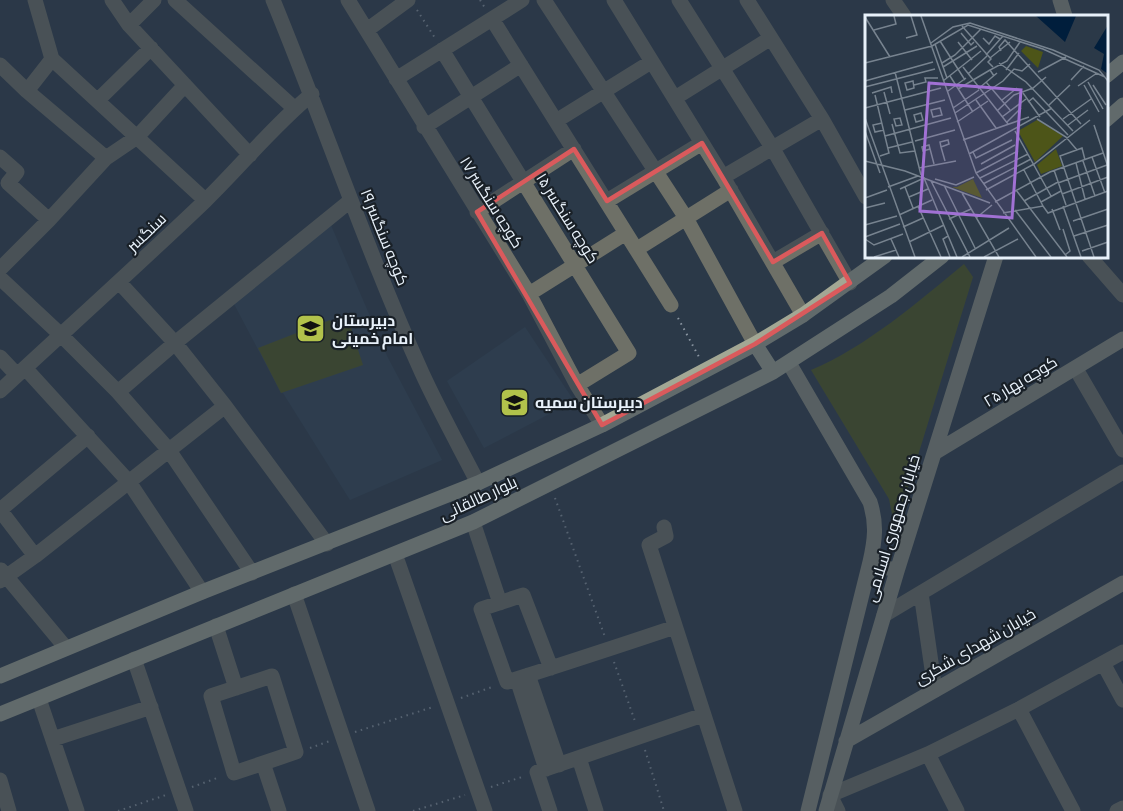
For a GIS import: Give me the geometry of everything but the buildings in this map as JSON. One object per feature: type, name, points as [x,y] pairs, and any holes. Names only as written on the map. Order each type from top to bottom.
[{"type":"main road","points":[[1108,75],[1123,62]]},
{"type":"main road","points":[[1108,119],[1123,105]]},
{"type":"main road","name":"بلوار طالقانی","points":[[0,676],[202,592],[478,483],[602,425],[755,344],[803,315],[882,258]]},
{"type":"main road","name":"بلوار طالقانی","points":[[0,714],[473,522],[789,363],[891,296],[939,258]]},
{"type":"main road","points":[[755,344],[773,372]]},
{"type":"street","points":[[35,0],[52,59],[205,200]]},
{"type":"street","points":[[112,0],[129,25],[250,155]]},
{"type":"street","points":[[129,25],[154,0]]},
{"type":"street","points":[[175,0],[294,108]]},
{"type":"street","name":"کوچه سنگسر ۱۹","points":[[273,0],[312,94],[350,201],[422,374],[478,483]]},
{"type":"street","name":"کوچه سنگسر ۱۷","points":[[348,0],[424,127],[529,294],[577,385],[602,425]]},
{"type":"street","points":[[396,79],[522,0]]},
{"type":"street","points":[[544,0],[686,218],[755,344]]},
{"type":"street","points":[[614,0],[702,142],[803,315]]},
{"type":"street","points":[[679,0],[773,150],[850,282]]},
{"type":"street","points":[[747,0],[822,119],[865,194]]},
{"type":"street","points":[[893,0],[903,15]]},
{"type":"street","points":[[1060,0],[1065,15]]},
{"type":"street","points":[[367,30],[412,5]]},
{"type":"street","points":[[492,19],[671,305]]},
{"type":"street","points":[[675,98],[771,38]]},
{"type":"street","points":[[98,100],[151,48]]},
{"type":"street","name":"کوچه سنگسر ۱۵","points":[[442,50],[629,353],[577,385]]},
{"type":"street","points":[[27,91],[52,59]]},
{"type":"street","points":[[556,121],[651,62]]},
{"type":"street","points":[[424,127],[521,65]]},
{"type":"street","points":[[0,66],[106,158]]},
{"type":"street","points":[[0,268],[49,220],[106,158],[137,137],[184,85]]},
{"type":"street","name":"سنگسر","points":[[0,391],[119,282],[205,200],[294,108],[312,94]]},
{"type":"street","points":[[637,249],[686,218],[773,150],[822,119]]},
{"type":"street","points":[[607,201],[702,142]]},
{"type":"street","points":[[477,212],[574,149]]},
{"type":"street","points":[[0,157],[17,172],[4,188],[49,220]]},
{"type":"street","points":[[118,392],[350,201]]},
{"type":"street","points":[[529,294],[626,233]]},
{"type":"street","points":[[773,262],[822,233]]},
{"type":"street","name":"خیابان جمهوری اسلامی","points":[[826,811],[897,571],[995,258]]},
{"type":"street","points":[[1091,258],[1122,292]]},
{"type":"street","points":[[0,278],[118,392],[168,449],[252,573]]},
{"type":"street","points":[[119,282],[175,343],[225,406],[327,544]]},
{"type":"street","name":"کوچه بهار ۲۵","points":[[934,453],[1123,339]]},
{"type":"street","points":[[0,357],[21,372],[88,436],[129,482],[202,592]]},
{"type":"street","name":"خیابان جمهوری اسلامی","points":[[789,363],[870,502],[876,524],[876,536],[870,562],[808,811]]},
{"type":"street","points":[[1076,369],[1123,450]]},
{"type":"street","points":[[66,648],[2,576],[35,556],[225,406]]},
{"type":"street","points":[[35,556],[0,510],[88,436]]},
{"type":"street","points":[[884,615],[1123,472]]},
{"type":"street","points":[[473,522],[500,603]]},
{"type":"street","points":[[664,527],[666,536],[649,545],[735,811]]},
{"type":"street","points":[[395,554],[485,811]]},
{"type":"street","points":[[870,562],[897,571]]},
{"type":"street","name":"خیابان شهدای شکری","points":[[846,741],[1123,583]]},
{"type":"street","points":[[921,593],[935,690]]},
{"type":"street","points":[[294,594],[368,811]]},
{"type":"street","points":[[550,811],[547,768],[539,726],[481,609],[523,595],[551,668]]},
{"type":"street","points":[[216,626],[236,688]]},
{"type":"street","points":[[517,679],[675,627]]},
{"type":"street","points":[[838,811],[830,795],[928,754],[1019,709],[1123,652]]},
{"type":"street","points":[[134,659],[186,811]]},
{"type":"street","points":[[1103,663],[1123,700]]},
{"type":"street","points":[[272,676],[296,752],[234,772],[211,696],[272,676]]},
{"type":"street","points":[[39,699],[77,811]]},
{"type":"street","points":[[53,739],[151,707]]},
{"type":"street","points":[[1019,709],[1073,811]]},
{"type":"street","points":[[547,768],[703,715]]},
{"type":"street","points":[[928,754],[957,811]]},
{"type":"street","points":[[579,758],[596,811]]},
{"type":"street","points":[[263,763],[279,811]]},
{"type":"street","points":[[0,780],[9,811]]},
{"type":"street","points":[[1117,811],[1123,808]]},
{"type":"path","points":[[412,5],[442,50]]},
{"type":"path","points":[[671,305],[707,370]]},
{"type":"path","points":[[550,484],[610,649],[664,811]]},
{"type":"path","points":[[296,752],[517,679]]},
{"type":"path","points":[[413,811],[547,768]]},
{"type":"highlighted area","points":[[702,143],[773,262],[822,233],[850,283],[755,344],[602,425],[477,212],[574,149],[607,201]]},
{"type":"shaded area","points":[[330,223],[387,356],[442,460],[350,500],[281,393],[233,302]]},
{"type":"shaded area","points":[[525,327],[574,401],[484,448],[447,381]]},
{"type":"green space","points":[[964,264],[973,277],[891,543],[892,514],[889,499],[811,370],[852,349],[871,336]]},
{"type":"green space","points":[[330,320],[334,328],[349,322],[363,365],[281,393],[258,348]]},
{"type":"place","name":"دبیرستان امام خمینی","points":[[311,329]]},
{"type":"place","name":"دبیرستان سمیه","points":[[514,402]]}]
